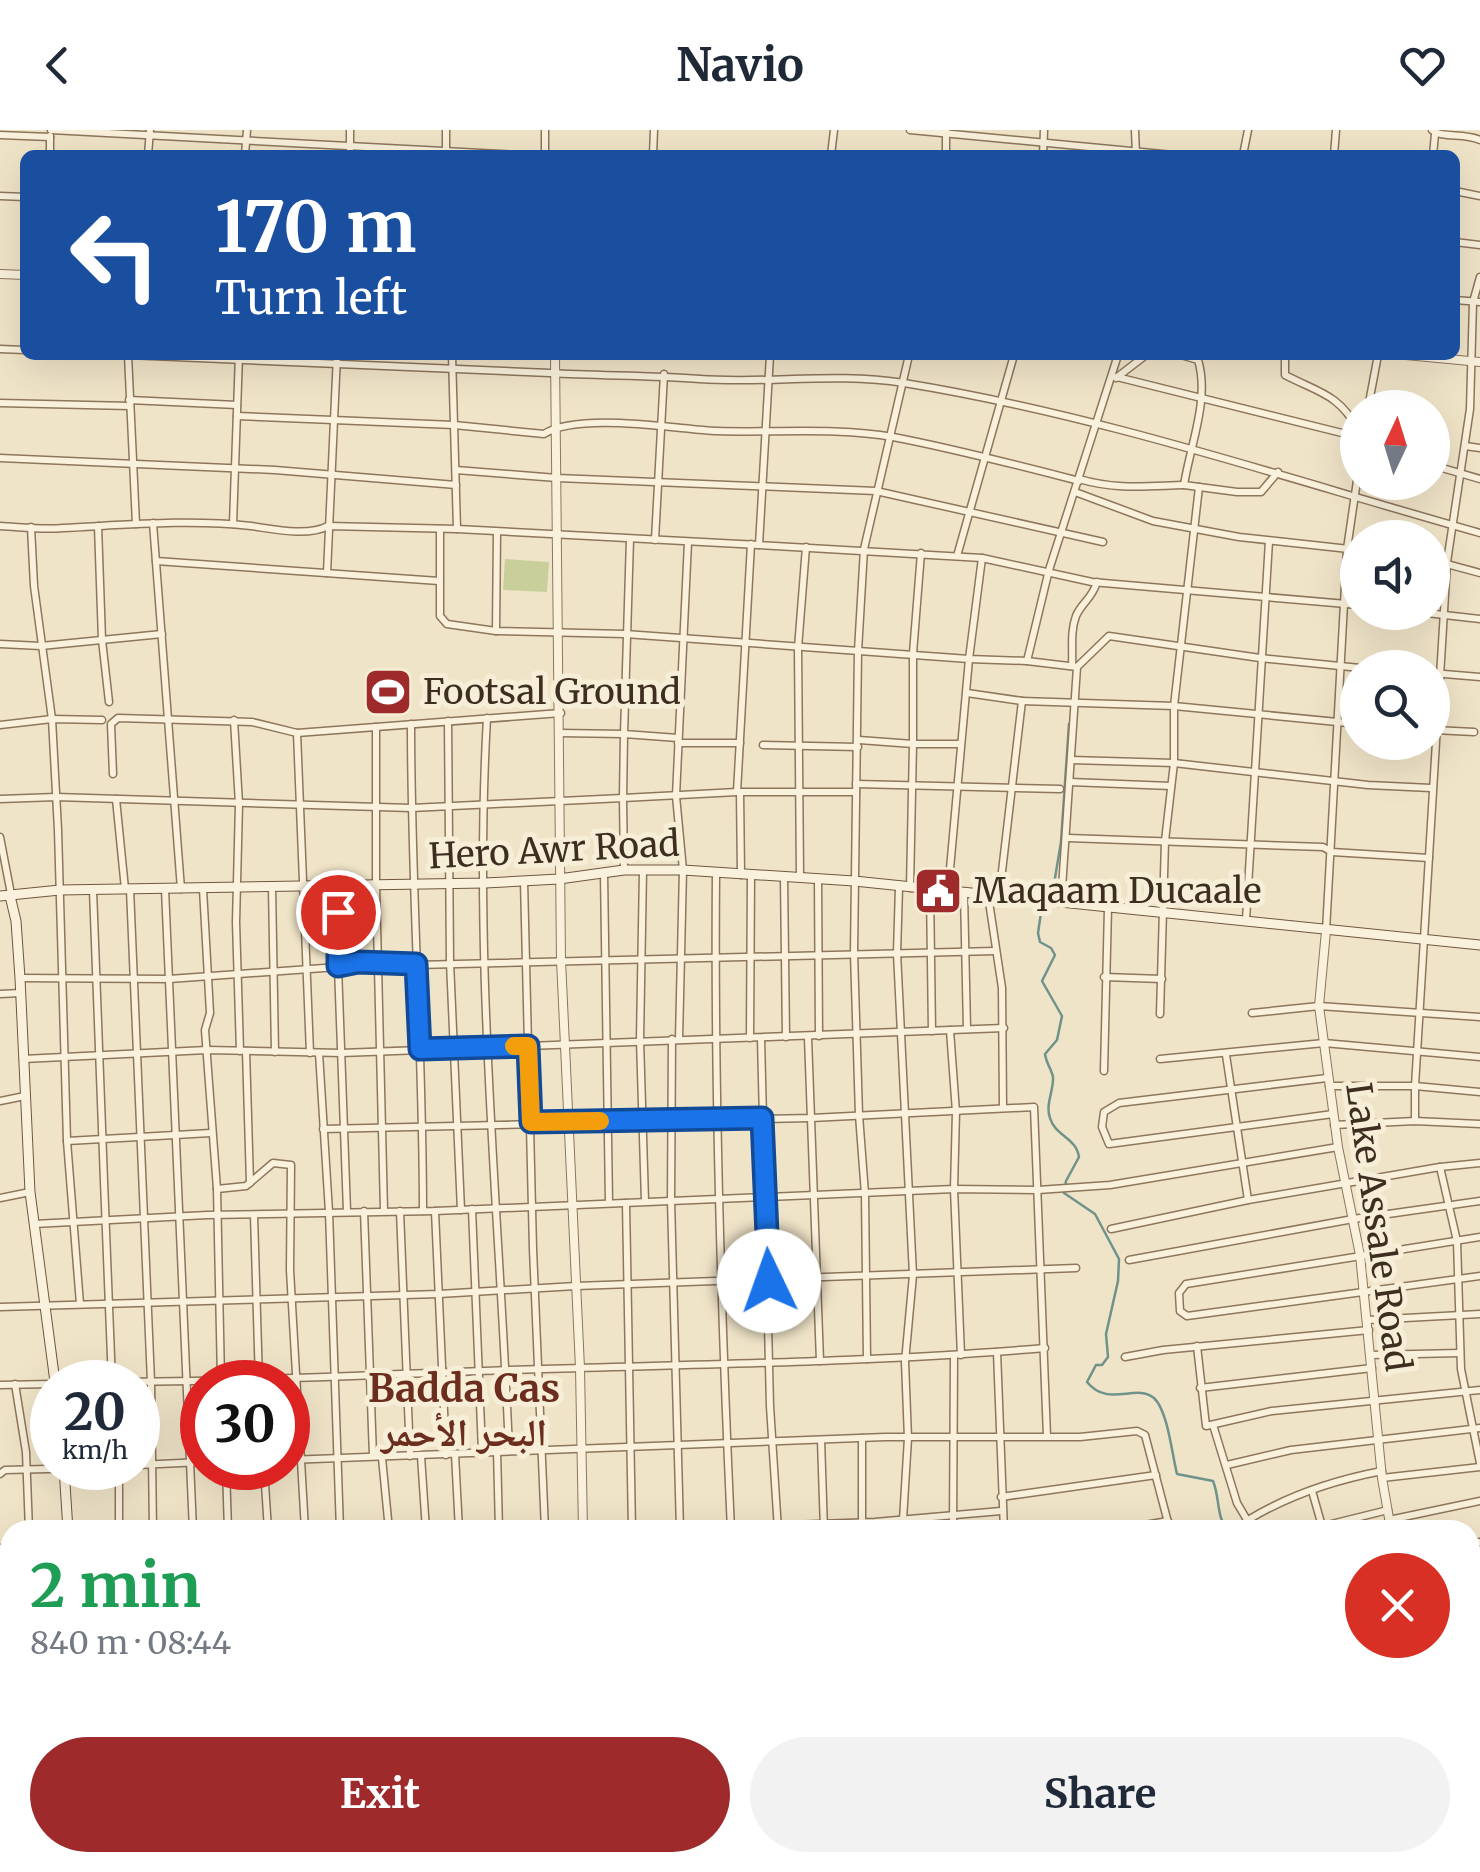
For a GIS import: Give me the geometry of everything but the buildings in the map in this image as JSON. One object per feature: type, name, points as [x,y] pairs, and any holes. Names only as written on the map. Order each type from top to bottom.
[{"type":"main road","name":"Hero Awr Road","points":[[7,896],[60,890],[486,883],[624,870],[683,870],[854,881],[1480,945]]},
{"type":"main road","points":[[7,896],[16,921],[30,1192],[52,1360]]},
{"type":"main road","points":[[65,1490],[67,1520]]},
{"type":"street","points":[[245,150],[247,130]]},
{"type":"street","points":[[350,130],[350,150]]},
{"type":"street","points":[[910,130],[1105,150]]},
{"type":"street","points":[[1043,150],[1044,130]]},
{"type":"street","points":[[1433,132],[1466,134],[1480,140]]},
{"type":"street","points":[[0,135],[150,133],[403,150]]},
{"type":"street","points":[[1450,534],[1470,409],[1480,277]]},
{"type":"street","points":[[128,360],[136,524]]},
{"type":"street","points":[[233,524],[239,360]]},
{"type":"street","points":[[275,360],[556,374],[664,374],[715,380],[860,377],[1002,401],[1098,423],[1340,492]]},
{"type":"street","points":[[327,574],[336,360]]},
{"type":"street","points":[[452,360],[457,529]]},
{"type":"street","points":[[555,360],[561,713],[559,879],[583,1520]]},
{"type":"street","points":[[750,1038],[750,956],[738,792],[770,360]]},
{"type":"street","points":[[867,1359],[865,1194],[854,953],[858,652],[864,549],[909,360]]},
{"type":"street","points":[[957,556],[1013,360]]},
{"type":"street","points":[[1028,660],[1048,570],[1117,360]]},
{"type":"street","points":[[1114,379],[1139,360]]},
{"type":"street","points":[[1184,485],[1201,398],[1198,360]]},
{"type":"street","points":[[1284,360],[1286,376],[1340,403]]},
{"type":"street","points":[[1371,390],[1377,360]]},
{"type":"street","points":[[655,540],[664,374]]},
{"type":"street","points":[[1114,379],[1340,433]]},
{"type":"street","points":[[0,403],[237,405]]},
{"type":"street","points":[[1470,409],[1480,409]]},
{"type":"street","points":[[237,416],[454,425],[544,434],[555,427],[612,424],[856,433],[986,457],[1118,489],[1184,485],[1261,492],[1278,472]]},
{"type":"street","points":[[1465,446],[1480,448]]},
{"type":"street","points":[[0,458],[234,469],[456,486]]},
{"type":"street","points":[[1450,469],[1480,480]]},
{"type":"street","points":[[456,470],[876,491],[1102,542]]},
{"type":"street","points":[[1160,1014],[1164,842],[1174,764],[1174,706],[1184,590],[1199,487]]},
{"type":"street","points":[[1075,492],[1152,521],[1268,542],[1340,548]]},
{"type":"street","points":[[1364,500],[1480,533]]},
{"type":"street","points":[[152,523],[182,888]]},
{"type":"street","points":[[0,526],[58,529],[152,523],[297,530],[322,530],[328,526],[457,529],[864,549],[982,558],[1097,582],[1340,603]]},
{"type":"street","points":[[98,526],[102,640],[109,702]]},
{"type":"street","points":[[30,527],[52,720],[67,1141],[80,1304]]},
{"type":"street","points":[[440,529],[442,622],[496,631],[625,634],[1074,666],[1109,636],[1340,666]]},
{"type":"street","points":[[496,532],[496,631]]},
{"type":"street","points":[[624,870],[625,634],[630,539]]},
{"type":"street","points":[[680,1520],[671,1201],[683,870],[676,796],[688,542]]},
{"type":"street","points":[[1246,920],[1268,542]]},
{"type":"street","points":[[800,878],[798,648],[806,546]]},
{"type":"street","points":[[921,553],[913,654],[912,786],[897,953],[913,1275],[906,1358],[908,1438],[903,1520],[1001,1511]]},
{"type":"street","points":[[948,892],[960,744],[982,558]]},
{"type":"street","points":[[156,561],[440,581]]},
{"type":"street","points":[[1450,563],[1480,572]]},
{"type":"street","points":[[1061,904],[1068,838],[1072,631],[1076,615],[1093,596],[1097,582]]},
{"type":"street","points":[[1450,617],[1480,619]]},
{"type":"street","points":[[0,644],[41,646],[162,634]]},
{"type":"street","points":[[1450,674],[1480,677]]},
{"type":"street","points":[[967,693],[1073,705],[1174,706],[1338,722]]},
{"type":"street","points":[[1326,932],[1340,694]]},
{"type":"street","points":[[1003,1107],[1004,1028],[995,951],[994,896],[1022,701]]},
{"type":"street","points":[[113,774],[110,724],[114,719],[234,720],[297,733],[561,713]]},
{"type":"street","points":[[488,718],[482,805],[486,963],[509,1450]]},
{"type":"street","points":[[0,725],[102,720]]},
{"type":"street","points":[[234,720],[239,804],[236,922],[250,1184]]},
{"type":"street","points":[[448,721],[452,1048],[461,1210]]},
{"type":"street","points":[[411,724],[413,884],[424,1128],[423,1212]]},
{"type":"street","points":[[376,727],[384,1211]]},
{"type":"street","points":[[1450,731],[1474,732]]},
{"type":"street","points":[[297,733],[306,969],[329,1212],[339,1520]]},
{"type":"street","points":[[560,733],[740,743]]},
{"type":"street","points":[[763,745],[960,744]]},
{"type":"street","points":[[1070,760],[1174,764],[1431,788]]},
{"type":"street","points":[[1415,1121],[1432,760]]},
{"type":"street","points":[[1070,782],[1171,786]]},
{"type":"street","points":[[0,800],[56,797],[411,808],[912,786],[1060,789]]},
{"type":"street","points":[[116,800],[127,889],[150,1360]]},
{"type":"street","points":[[0,837],[7,896]]},
{"type":"street","points":[[1068,838],[1322,846],[1332,852],[1429,858]]},
{"type":"street","points":[[643,869],[640,1040],[645,1202]]},
{"type":"street","points":[[716,873],[719,1281],[730,1520]]},
{"type":"street","points":[[604,874],[609,1202]]},
{"type":"street","points":[[784,877],[786,1038]]},
{"type":"street","points":[[818,880],[819,1036]]},
{"type":"street","points":[[524,881],[544,1520]]},
{"type":"street","points":[[339,885],[347,1211]]},
{"type":"street","points":[[272,886],[275,1052]]},
{"type":"street","points":[[164,889],[186,1360]]},
{"type":"street","points":[[203,889],[210,1013],[205,1030],[218,1189],[220,1360]]},
{"type":"street","points":[[93,890],[110,1360]]},
{"type":"street","points":[[930,890],[932,1031]]},
{"type":"street","points":[[964,894],[967,1029]]},
{"type":"street","points":[[1104,1072],[1108,908]]},
{"type":"street","name":"Lake Assale Road","points":[[1326,932],[1319,1006],[1334,1125],[1360,1255],[1390,1520]]},
{"type":"street","points":[[20,978],[170,979],[358,962],[486,963],[995,951]]},
{"type":"street","points":[[1104,977],[1162,978]]},
{"type":"street","points":[[0,994],[21,993]]},
{"type":"street","points":[[1252,1013],[1319,1006],[1480,1017]]},
{"type":"street","points":[[24,1060],[207,1050],[341,1053],[1004,1028]]},
{"type":"street","points":[[950,1030],[956,1112],[958,1273],[953,1520]]},
{"type":"street","points":[[761,1038],[777,1520]]},
{"type":"street","points":[[808,1038],[820,1361]]},
{"type":"street","points":[[1160,1059],[1324,1043],[1480,1057]]},
{"type":"street","points":[[1226,1055],[1248,1200]]},
{"type":"street","points":[[1333,1114],[1109,1144],[1102,1127],[1104,1112],[1120,1104],[1328,1082],[1480,1092]]},
{"type":"street","points":[[0,1100],[25,1096]]},
{"type":"street","points":[[323,1129],[1035,1109],[1047,1436]]},
{"type":"street","points":[[1334,1125],[1415,1121],[1480,1124]]},
{"type":"street","points":[[67,1141],[212,1132]]},
{"type":"street","points":[[34,1224],[1094,1187],[1338,1147]]},
{"type":"street","points":[[218,1189],[250,1184],[273,1163],[291,1165],[295,1360]]},
{"type":"street","points":[[1110,1229],[1344,1182],[1480,1163]]},
{"type":"street","points":[[1212,1426],[1237,1503],[1248,1520],[1270,1507],[1340,1480],[1480,1465],[1476,1428],[1464,1393],[1457,1241],[1440,1168]]},
{"type":"street","points":[[0,1198],[30,1192]]},
{"type":"street","points":[[1130,1260],[1353,1219],[1480,1201]]},
{"type":"street","points":[[626,1203],[632,1520]]},
{"type":"street","points":[[472,1210],[482,1451]]},
{"type":"street","points":[[364,1211],[373,1456]]},
{"type":"street","points":[[400,1211],[410,1456]]},
{"type":"street","points":[[435,1211],[442,1374],[459,1520]]},
{"type":"street","points":[[254,1215],[258,1360]]},
{"type":"street","points":[[1480,1237],[1186,1284],[1179,1293],[1180,1311],[1186,1316],[1480,1276]]},
{"type":"street","points":[[0,1306],[439,1294],[1076,1268]]},
{"type":"street","points":[[1125,1357],[1480,1314]]},
{"type":"street","points":[[1198,1346],[1206,1426],[1272,1411],[1480,1390]]},
{"type":"street","points":[[310,1379],[770,1364],[1045,1348]]},
{"type":"street","points":[[997,1352],[1002,1520]]},
{"type":"street","points":[[1370,1355],[1460,1353]]},
{"type":"street","points":[[1200,1388],[1372,1368]]},
{"type":"street","points":[[14,1384],[27,1471],[29,1520]]},
{"type":"street","points":[[0,1385],[30,1384]]},
{"type":"street","points":[[1226,1465],[1292,1450],[1476,1428]]},
{"type":"street","points":[[310,1459],[1137,1432],[1145,1435],[1167,1520]]},
{"type":"street","points":[[862,1438],[862,1520]]},
{"type":"street","points":[[822,1440],[823,1520]]},
{"type":"street","points":[[497,1450],[500,1520]]},
{"type":"street","points":[[421,1456],[425,1520]]},
{"type":"street","points":[[382,1458],[387,1520]]},
{"type":"street","points":[[0,1474],[6,1470],[30,1471]]},
{"type":"street","points":[[1001,1498],[1156,1476]]},
{"type":"street","points":[[119,1490],[119,1520]]},
{"type":"street","points":[[152,1490],[153,1520]]},
{"type":"street","points":[[192,1490],[193,1520]]},
{"type":"street","points":[[227,1490],[228,1520]]},
{"type":"street","points":[[265,1490],[267,1520]]},
{"type":"street","points":[[303,1490],[305,1520]]},
{"type":"street","points":[[1312,1491],[1320,1520]]},
{"type":"street","points":[[1359,1520],[1480,1501]]},
{"type":"green space","points":[[505,559],[549,562],[547,592],[503,590]]},
{"type":"green space","name":"Footsal Ground","points":[[398,673],[408,703],[376,712],[368,681]]},
{"type":"waterway","points":[[1044,895],[1045,889],[1054,884],[1061,842],[1069,724]]},
{"type":"waterway","points":[[1042,906],[1040,942],[1055,955],[1042,981],[1062,1016],[1057,1040],[1045,1054],[1053,1077],[1049,1113],[1056,1129],[1074,1145],[1079,1157],[1064,1193],[1095,1214],[1119,1259],[1106,1334],[1108,1357],[1102,1365],[1096,1365],[1087,1382],[1104,1393],[1139,1393],[1154,1398],[1166,1423],[1177,1474],[1213,1481],[1222,1520]]},
{"type":"slow traffic","points":[[514,1046],[528,1046],[531,1122],[600,1121]]},
{"type":"place","name":"Footsal Ground","points":[[388,692]]},
{"type":"place","name":"Maqaam Ducaale","points":[[938,891]]},
{"type":"district","name":"Badda Cas البحر الأحمر","points":[[464,1411]]},
{"type":"route","points":[[338,912],[338,966],[358,962],[416,964],[420,1049],[528,1046],[531,1122],[762,1118],[769,1281]]}]
